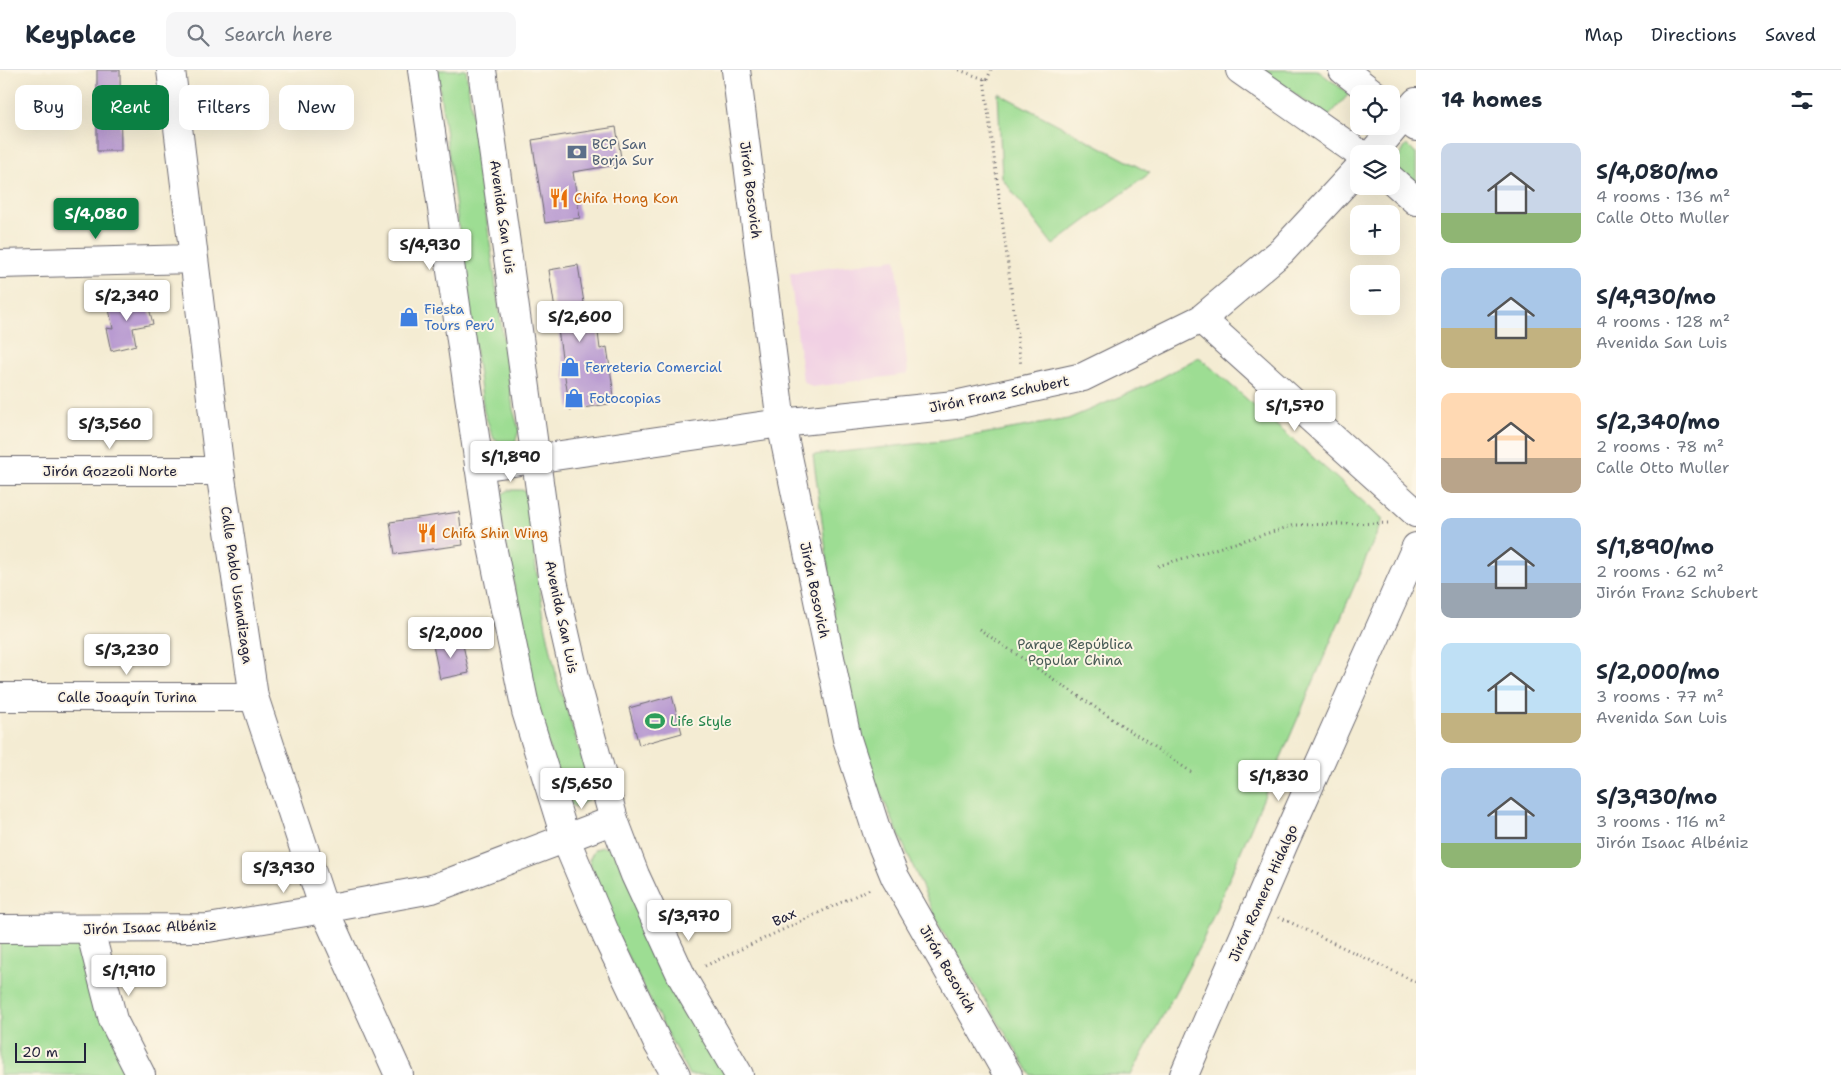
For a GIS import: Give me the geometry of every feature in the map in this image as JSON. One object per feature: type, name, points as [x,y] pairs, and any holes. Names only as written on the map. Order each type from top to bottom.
[{"type":"street","name":"Calle Pablo Usandizaga","points":[[171,70],[220,471],[254,697],[324,909],[399,1075]]},
{"type":"street","points":[[422,70],[488,526],[526,711],[566,840],[607,936],[658,1044],[676,1075]]},
{"type":"street","name":"Avenida San Luis","points":[[482,70],[552,576],[576,681],[614,820],[635,875],[682,977],[739,1075]]},
{"type":"street","name":"Jirón Bosovich","points":[[736,70],[781,423],[847,739],[879,838],[895,877],[1008,1075]]},
{"type":"street","points":[[1240,70],[1350,147]]},
{"type":"street","points":[[1343,70],[1362,85]]},
{"type":"street","points":[[1380,145],[1407,113]]},
{"type":"street","name":"Jirón Franz Schubert","points":[[479,466],[781,423],[955,405],[1084,377],[1202,319],[1282,250],[1350,178]]},
{"type":"street","points":[[1400,187],[1416,200]]},
{"type":"street","points":[[0,264],[194,259]]},
{"type":"street","points":[[1202,319],[1407,518]]},
{"type":"street","name":"Jirón Gozzoli Norte","points":[[0,470],[220,471]]},
{"type":"street","name":"Jirón Romero Hidalgo","points":[[1184,1075],[1416,547]]},
{"type":"street","name":"Calle Joaquín Turina","points":[[0,696],[254,697]]},
{"type":"street","name":"Jirón Isaac Albéniz","points":[[0,929],[208,928],[324,909],[432,889],[566,840],[614,820]]},
{"type":"street","points":[[90,930],[113,1020],[141,1075]]},
{"type":"path","points":[[959,70],[987,80],[991,70]]},
{"type":"path","points":[[984,79],[1024,390]]},
{"type":"path","points":[[1158,566],[1295,525],[1407,518]]},
{"type":"path","points":[[979,629],[1191,772]]},
{"type":"path","name":"Bax","points":[[682,977],[895,877]]},
{"type":"path","points":[[1257,906],[1416,982]]},
{"type":"shaded area","points":[[896,259],[908,374],[812,387],[803,381],[790,273]]},
{"type":"green space","points":[[437,70],[466,70],[513,409],[519,430],[515,443],[505,445],[494,439],[484,412]]},
{"type":"green space","points":[[1260,70],[1317,70],[1349,94],[1328,117]]},
{"type":"green space","points":[[998,93],[1150,173],[1053,245],[1002,178]]},
{"type":"green space","points":[[1406,145],[1416,153],[1416,187],[1400,172],[1400,156]]},
{"type":"green space","name":"Parque República Popular China","points":[[1199,357],[1383,519],[1202,942],[1131,1075],[1031,1075],[940,927],[857,740],[838,639],[813,455],[942,441],[1068,419],[1148,385]]},
{"type":"green space","points":[[509,490],[523,490],[528,494],[531,505],[536,568],[558,683],[593,791],[589,799],[577,807],[570,805],[565,799],[538,712],[499,505],[499,496]]},
{"type":"green space","points":[[603,847],[612,849],[727,1075],[689,1075],[614,930],[589,860],[595,849]]},
{"type":"green space","points":[[0,937],[84,937],[132,1075],[0,1075]]},
{"type":"building","points":[[97,70],[120,70],[120,85],[97,85]]},
{"type":"building","name":"BCP San Borja Sur","points":[[616,127],[622,164],[573,172],[580,218],[545,223],[532,140]]},
{"type":"building","points":[[97,130],[121,130],[121,151],[97,151]]},
{"type":"building","points":[[578,265],[585,309],[595,308],[600,349],[607,347],[615,403],[570,410],[549,270]]},
{"type":"building","points":[[146,296],[153,324],[133,328],[136,345],[111,351],[106,328],[113,329],[108,304]]},
{"type":"building","name":"Chifa Shin Wing","points":[[459,512],[463,545],[395,554],[390,522]]},
{"type":"building","points":[[462,640],[469,673],[440,679],[433,645]]},
{"type":"building","name":"Life Style","points":[[672,696],[682,733],[639,745],[629,708]]},
{"type":"place","name":"BCP San Borja Sur","points":[[577,152]]},
{"type":"place","name":"Chifa Hong Kon","points":[[559,198]]},
{"type":"place","name":"Fiesta Tours Perú","points":[[409,317]]},
{"type":"place","name":"Ferreteria Comercial","points":[[570,367]]},
{"type":"place","name":"Fotocopias","points":[[574,398]]},
{"type":"place","name":"Chifa Shin Wing","points":[[427,533]]},
{"type":"place","name":"Life Style","points":[[655,721]]}]
